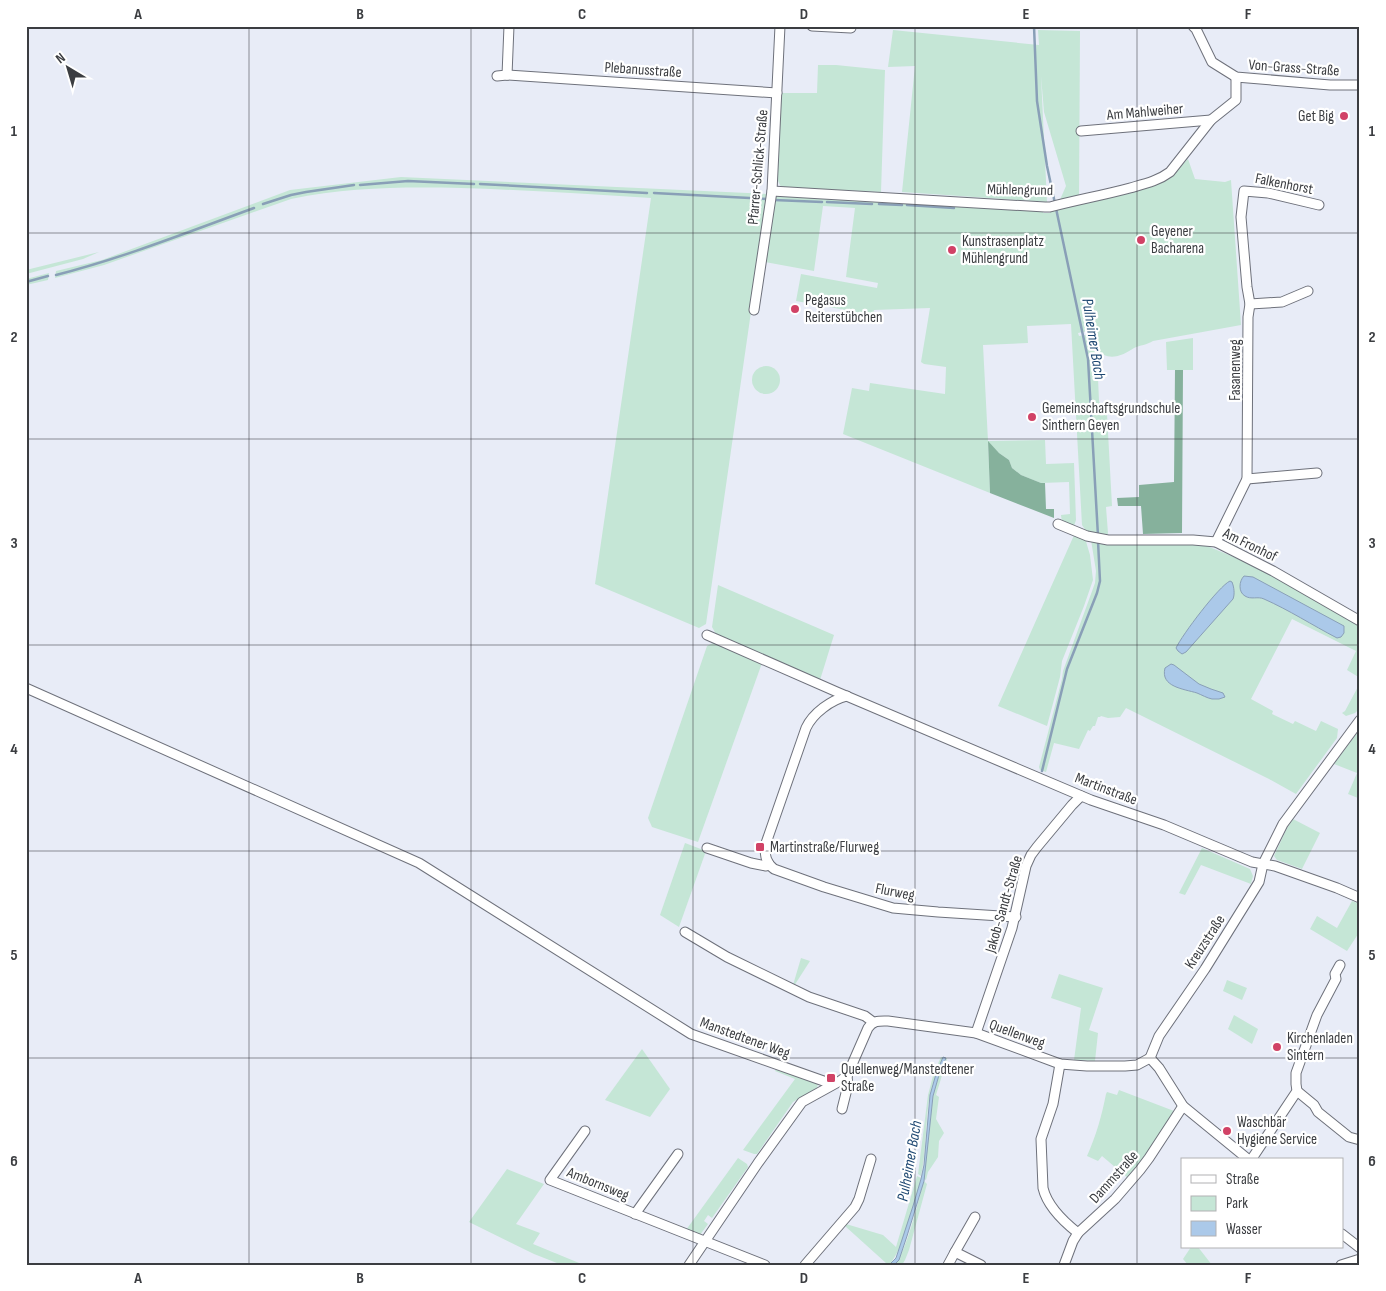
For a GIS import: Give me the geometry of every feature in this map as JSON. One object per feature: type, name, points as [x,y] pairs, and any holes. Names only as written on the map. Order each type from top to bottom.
[{"type":"street","points":[[507,75],[509,26]]},
{"type":"street","name":"Pfarrer-Schlick-Straße","points":[[754,310],[772,191],[780,26]]},
{"type":"street","points":[[812,26],[851,28]]},
{"type":"street","name":"Von-Grass-Straße","points":[[1193,26],[1212,62],[1236,77],[1330,85],[1360,85]]},
{"type":"street","name":"Plebanusstraße","points":[[497,76],[507,75],[777,93]]},
{"type":"street","name":"Mühlengrund","points":[[772,191],[1050,207],[1123,190],[1162,178],[1170,172],[1211,120],[1236,100],[1236,77]]},
{"type":"street","name":"Am Mahlweiher","points":[[1081,131],[1211,120]]},
{"type":"street","name":"Falkenhorst","points":[[1244,191],[1319,205]]},
{"type":"street","name":"Fasanenweg","points":[[1216,542],[1247,478],[1248,317],[1250,304],[1241,217],[1244,191]]},
{"type":"street","points":[[1250,304],[1282,302],[1308,291]]},
{"type":"street","points":[[1247,478],[1317,473]]},
{"type":"street","name":"Am Fronhof","points":[[1058,524],[1090,536],[1108,540],[1193,540],[1216,542],[1273,571],[1360,621]]},
{"type":"street","name":"Martinstraße","points":[[707,635],[1082,796],[1164,825],[1252,862],[1274,866],[1360,898]]},
{"type":"street","name":"Manstedtener Weg","points":[[26,688],[419,863],[692,1034],[832,1084]]},
{"type":"street","points":[[771,866],[766,857],[765,846],[806,728],[813,717],[825,707],[847,696]]},
{"type":"street","name":"Kreuzstraße","points":[[1150,1058],[1159,1036],[1205,969],[1260,882],[1263,864],[1283,824],[1360,720]]},
{"type":"street","name":"Jakob-Sandt-Straße","points":[[976,1033],[1016,917],[1024,872],[1031,855],[1072,805],[1082,796]]},
{"type":"street","name":"Flurweg","points":[[707,848],[752,863],[771,866],[824,887],[893,908],[1016,917]]},
{"type":"street","name":"Quellenweg","points":[[685,932],[728,957],[808,997],[865,1016],[874,1022],[888,1021],[976,1033],[1060,1064],[1125,1066],[1137,1065],[1150,1058]]},
{"type":"street","points":[[1251,1158],[1297,1092],[1296,1073],[1317,1015],[1336,979],[1335,974],[1340,965]]},
{"type":"street","points":[[689,1265],[743,1184],[802,1102],[847,1076],[868,1028],[874,1022]]},
{"type":"street","points":[[1150,1058],[1183,1106],[1248,1158]]},
{"type":"street","points":[[1060,1064],[1053,1104],[1041,1139],[1043,1188],[1044,1194],[1055,1209],[1078,1233]]},
{"type":"street","points":[[842,1109],[848,1085],[847,1076]]},
{"type":"street","points":[[1297,1092],[1350,1138],[1360,1140]]},
{"type":"street","name":"Dammstraße","points":[[1064,1265],[1078,1233],[1115,1199],[1140,1170],[1183,1106]]},
{"type":"street","name":"Ambornsweg","points":[[585,1131],[550,1180],[764,1265]]},
{"type":"street","name":"Ambornsweg","points":[[635,1214],[678,1154]]},
{"type":"street","points":[[805,1265],[855,1207],[871,1159]]},
{"type":"street","points":[[948,1265],[975,1217]]},
{"type":"street","points":[[1344,1236],[1360,1248]]},
{"type":"street","points":[[955,1252],[981,1265]]},
{"type":"street","points":[[1341,1265],[1360,1259]]},
{"type":"green space","points":[[893,30],[1039,45],[1038,30],[1080,31],[1079,197],[1059,202],[1066,186],[1044,112],[1041,76],[1047,202],[902,192],[915,66],[888,67]]},
{"type":"green space","points":[[818,65],[885,70],[881,192],[781,187],[777,179],[781,93],[817,93]]},
{"type":"green space","points":[[1188,159],[1195,179],[1225,182],[1231,180],[1241,325],[1153,341],[1121,355],[1111,357],[1106,356],[1098,349],[1093,330],[1078,333],[1079,336],[1091,334],[1094,351],[1097,354],[1099,401],[1102,405],[1103,414],[1107,414],[1112,506],[1106,507],[1107,536],[1086,531],[1082,525],[1071,324],[1027,326],[1028,343],[983,345],[988,441],[1045,440],[1046,464],[1074,463],[1076,520],[1074,526],[1067,525],[1061,518],[1061,515],[1070,514],[1069,482],[1041,483],[1021,475],[1012,468],[1009,460],[988,442],[990,493],[843,434],[852,388],[869,391],[870,383],[945,394],[946,367],[921,362],[930,308],[874,310],[873,315],[796,301],[801,274],[877,288],[878,283],[846,277],[855,208],[823,206],[814,271],[765,262],[775,195],[1044,210],[1043,213],[1050,213],[1050,211],[1167,179]]},
{"type":"green space","points":[[401,177],[768,194],[706,624],[699,628],[595,584],[651,198],[461,188],[397,188],[333,192],[291,199],[104,265],[55,278],[56,271],[102,260],[290,190]]},
{"type":"green space","points":[[99,252],[83,259],[26,274],[26,270]]},
{"type":"green space","points":[[49,273],[48,280],[26,285],[26,279]]},
{"type":"green space","points":[[1193,338],[1193,370],[1167,370],[1166,342]]},
{"type":"green space","points":[[766,366],[776,370],[780,380],[776,390],[766,394],[756,390],[752,380],[756,370]]},
{"type":"green space","points":[[1175,370],[1183,370],[1182,533],[1143,534],[1141,506],[1118,506],[1117,498],[1139,497],[1139,485],[1174,482]]},
{"type":"green space","points":[[988,441],[999,453],[1009,460],[1012,468],[1021,475],[1045,483],[1046,509],[1054,509],[1054,518],[990,493]]},
{"type":"green space","points":[[1075,533],[1085,538],[1090,555],[1093,580],[1062,661],[1060,677],[1047,726],[998,706]]},
{"type":"green space","points":[[1091,540],[1109,545],[1176,544],[1207,546],[1251,564],[1360,626],[1360,678],[1347,670],[1356,651],[1292,619],[1251,699],[1273,711],[1272,714],[1293,724],[1295,721],[1316,731],[1321,721],[1338,729],[1337,738],[1296,794],[1126,708],[1120,717],[1098,717],[1095,726],[1090,731],[1088,730],[1079,749],[1054,743],[1046,772],[1040,770],[1039,767],[1063,671],[1095,583],[1096,571]]},
{"type":"green space","points":[[718,585],[834,635],[820,680],[717,636],[712,627]]},
{"type":"green space","points":[[715,642],[762,663],[698,842],[652,827],[648,818],[707,646]]},
{"type":"green space","points":[[1360,683],[1360,708],[1355,713],[1346,716],[1342,713],[1345,711]]},
{"type":"green space","points":[[1360,729],[1360,795],[1358,798],[1348,794],[1357,773],[1334,764]]},
{"type":"green space","points":[[1293,819],[1320,833],[1302,869],[1277,860],[1274,856]]},
{"type":"green space","points":[[685,843],[706,851],[679,927],[660,915]]},
{"type":"green space","points":[[1202,848],[1250,869],[1253,876],[1251,884],[1201,865],[1185,895],[1179,893]]},
{"type":"green space","points":[[1352,901],[1360,904],[1360,931],[1347,951],[1310,929],[1317,916],[1337,928]]},
{"type":"green space","points":[[801,958],[810,961],[794,986],[793,985]]},
{"type":"green space","points":[[1059,974],[1103,988],[1089,1030],[1098,1033],[1095,1061],[1074,1060],[1081,1008],[1051,998]]},
{"type":"green space","points":[[1227,980],[1247,988],[1242,1000],[1223,991]]},
{"type":"green space","points":[[1234,1015],[1258,1029],[1252,1044],[1228,1029]]},
{"type":"green space","points":[[642,1049],[670,1089],[650,1117],[605,1100]]},
{"type":"green space","points":[[941,1057],[943,1057],[930,1094],[921,1176],[918,1174],[928,1095],[934,1072]]},
{"type":"green space","points":[[946,1058],[936,1095],[939,1097],[936,1119],[944,1133],[939,1141],[938,1157],[928,1172],[926,1180],[924,1179],[933,1096]]},
{"type":"green space","points":[[776,1069],[818,1084],[817,1088],[793,1102],[757,1154],[754,1154],[743,1150],[795,1079],[775,1071]]},
{"type":"green space","points":[[1119,1090],[1174,1111],[1147,1156],[1128,1178],[1102,1156],[1098,1161],[1087,1156],[1103,1110],[1106,1094],[1107,1092],[1117,1095]]},
{"type":"green space","points":[[738,1158],[747,1164],[748,1167],[712,1218],[708,1215],[704,1221],[708,1224],[700,1235],[686,1230]]},
{"type":"green space","points":[[507,1169],[544,1184],[516,1224],[540,1233],[533,1244],[584,1265],[562,1265],[534,1254],[469,1222]]},
{"type":"green space","points":[[917,1176],[921,1178],[904,1237],[889,1265],[884,1265],[886,1263],[845,1226],[846,1224],[883,1235],[896,1247]]},
{"type":"green space","points":[[924,1181],[927,1184],[909,1250],[902,1265],[894,1265],[908,1238]]},
{"type":"green space","points":[[1190,1248],[1199,1248],[1212,1265],[1188,1265],[1183,1259]]},
{"type":"water","points":[[1244,576],[1253,577],[1344,626],[1344,633],[1341,637],[1337,638],[1264,599],[1245,596],[1241,592],[1240,586]]},
{"type":"water","points":[[1230,581],[1234,588],[1233,599],[1186,652],[1182,654],[1176,648],[1193,622]]},
{"type":"water","points":[[1171,664],[1199,684],[1223,693],[1225,697],[1212,699],[1174,686],[1166,679],[1164,674],[1165,668]]},
{"type":"water","points":[[943,1057],[946,1058],[933,1096],[924,1181],[899,1260],[894,1265],[889,1265],[896,1258],[921,1179],[930,1095]]},
{"type":"waterway","name":"Pulheimer Bach","points":[[1034,26],[1037,101],[1047,166],[1088,359],[1098,536]]},
{"type":"waterway","points":[[360,185],[408,181],[474,184]]},
{"type":"waterway","points":[[480,184],[647,193]]},
{"type":"waterway","points":[[263,204],[291,195],[354,185]]},
{"type":"waterway","points":[[654,193],[767,199]]},
{"type":"waterway","points":[[774,200],[822,202]]},
{"type":"waterway","points":[[827,202],[872,204]]},
{"type":"waterway","points":[[879,204],[902,205]]},
{"type":"waterway","points":[[907,205],[954,208]]},
{"type":"waterway","points":[[56,275],[131,253],[254,208]]},
{"type":"waterway","points":[[26,282],[48,276]]},
{"type":"waterway","name":"Pulheimer Bach","points":[[1042,771],[1067,669],[1100,581],[1098,541]]},
{"type":"place","name":"Get Big","points":[[1344,116]]},
{"type":"place","name":"Geyener Bacharena","points":[[1141,240]]},
{"type":"place","name":"Kunstrasenplatz Mühlengrund","points":[[952,250]]},
{"type":"place","name":"Pegasus Reiterstübchen","points":[[795,309]]},
{"type":"place","name":"Gemeinschaftsgrundschule Sinthern Geyen","points":[[1032,417]]},
{"type":"place","name":"Martinstraße/Flurweg","points":[[760,847]]},
{"type":"place","name":"Kirchenladen Sintern","points":[[1277,1047]]},
{"type":"place","name":"Quellenweg/Manstedtener Straße","points":[[831,1078]]},
{"type":"place","name":"Waschbär Hygiene Service","points":[[1227,1131]]}]
